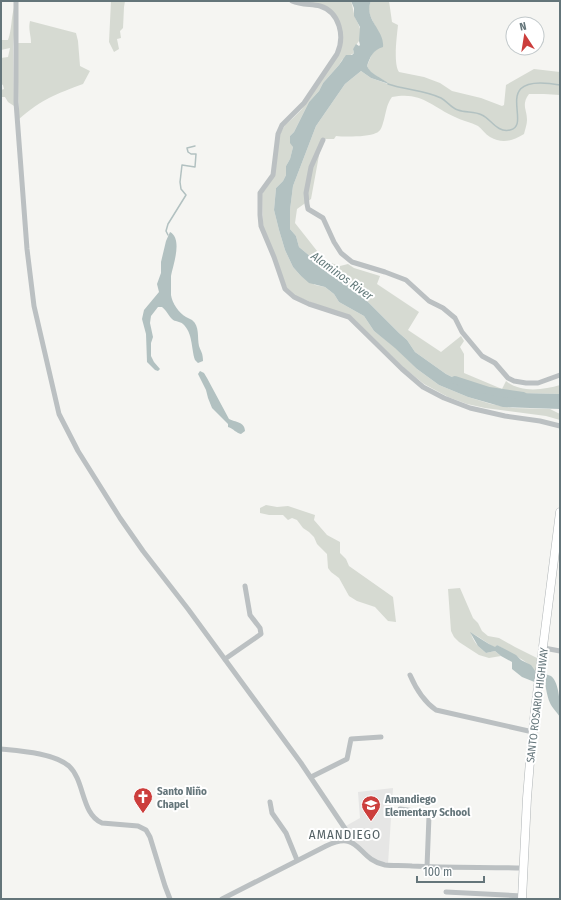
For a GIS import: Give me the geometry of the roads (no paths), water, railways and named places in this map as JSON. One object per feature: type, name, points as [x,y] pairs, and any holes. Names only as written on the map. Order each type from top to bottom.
[{"type":"main road","name":"SANTO ROSARIO HIGHWAY","points":[[522,897],[527,798],[533,732],[560,512]]},
{"type":"street","points":[[16,1],[16,102],[27,249],[34,306],[59,414],[78,451],[120,518],[143,551],[225,659],[311,778],[352,841],[369,857],[384,864],[427,867],[523,868]]},
{"type":"street","points":[[292,1],[320,6],[327,9],[332,14],[340,28],[341,38],[340,47],[337,54],[304,103],[282,125],[278,134],[273,175],[260,193],[261,226],[285,289],[294,297],[309,304],[349,317],[402,369],[423,387],[444,398],[470,408],[560,426]]},
{"type":"street","points":[[323,140],[311,167],[306,193],[307,204],[308,209],[323,218],[341,253],[352,262],[406,280],[429,301],[438,305],[454,318],[462,332],[482,356],[500,368],[508,378],[514,381],[526,383],[538,383],[560,375]]},
{"type":"street","points":[[225,659],[260,634],[260,628],[250,615],[245,586]]},
{"type":"street","points":[[544,648],[560,651]]},
{"type":"street","points":[[410,675],[416,689],[430,706],[436,710],[533,732]]},
{"type":"street","points":[[311,778],[347,759],[350,739],[381,737]]},
{"type":"street","points":[[1,749],[29,752],[47,756],[66,764],[76,775],[85,799],[95,819],[102,824],[138,826],[146,830],[150,837],[170,899]]},
{"type":"street","points":[[270,802],[272,813],[286,833],[297,860]]},
{"type":"street","points":[[400,809],[422,812],[429,816],[427,867]]},
{"type":"street","points":[[222,899],[333,842],[344,840],[352,841]]},
{"type":"street","points":[[446,892],[522,897]]},
{"type":"waterway","points":[[388,84],[435,95],[456,109],[482,115],[498,128],[505,130],[510,130],[516,126],[518,119],[518,92],[525,86],[538,83],[560,85]]},
{"type":"waterway","points":[[168,235],[166,231],[168,224],[186,195],[181,189],[180,182],[182,165],[195,167],[196,154],[191,154],[188,152],[187,148],[195,146]]},
{"type":"waterway","name":"Alaminos River","points":[[455,380],[489,391],[523,396]]},
{"type":"place","name":"Santo Niño Chapel","points":[[143,814]]},
{"type":"place","name":"Amandiego Elementary School","points":[[371,822]]},
{"type":"district","name":"AMANDIEGO","points":[[345,834]]}]
